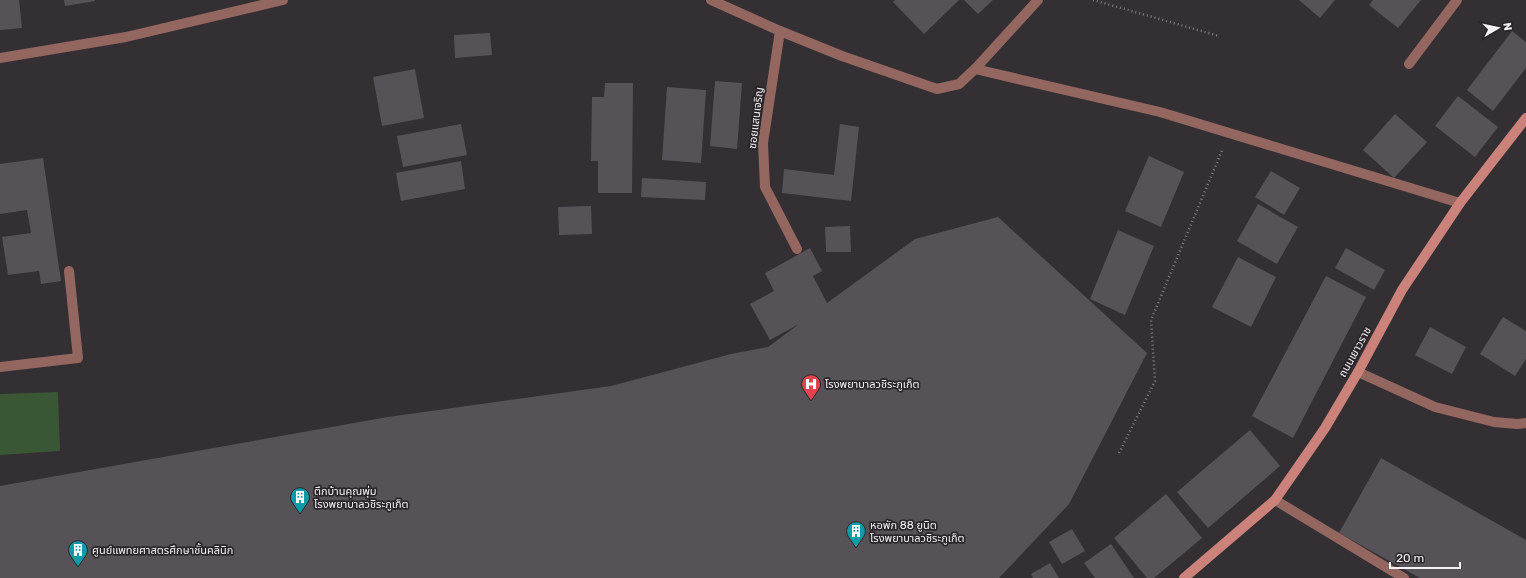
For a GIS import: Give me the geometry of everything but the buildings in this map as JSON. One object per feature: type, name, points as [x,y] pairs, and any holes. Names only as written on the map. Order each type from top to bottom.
[{"type":"main road","name":"ถนนเยาวราช","points":[[1186,577],[1275,500],[1326,428],[1402,290],[1460,203],[1526,118]]},
{"type":"street","points":[[0,58],[126,37],[283,0]]},
{"type":"street","points":[[712,0],[780,31],[842,56],[937,89],[959,84],[975,69],[1038,0]]},
{"type":"street","points":[[1409,64],[1457,0]]},
{"type":"street","name":"ซอยแสนเจริญ","points":[[780,31],[763,143],[765,187],[797,249]]},
{"type":"street","points":[[975,69],[1160,112],[1460,203]]},
{"type":"street","points":[[0,367],[78,358],[69,271]]},
{"type":"street","points":[[1358,372],[1435,407],[1494,422],[1517,424],[1526,423]]},
{"type":"street","points":[[1275,500],[1404,578]]},
{"type":"path","points":[[1093,0],[1219,36]]},
{"type":"path","points":[[1119,453],[1155,381],[1151,320],[1229,133]]},
{"type":"green space","points":[[58,392],[60,451],[0,455],[0,394]]},
{"type":"place","name":"โรงพยาบาลวชิระภูเก็ต","points":[[811,401]]},
{"type":"place","name":"ตึกบ้านคุณพุ่ม โรงพยาบาลวชิระภูเก็ต","points":[[300,514]]},
{"type":"place","name":"หอพัก 88 ยูนิต โรงพยาบาลวชิระภูเก็ต","points":[[856,548]]},
{"type":"place","name":"ศูนย์แพทยศาสตรศึกษาชั้นคลินิก","points":[[78,567]]}]
